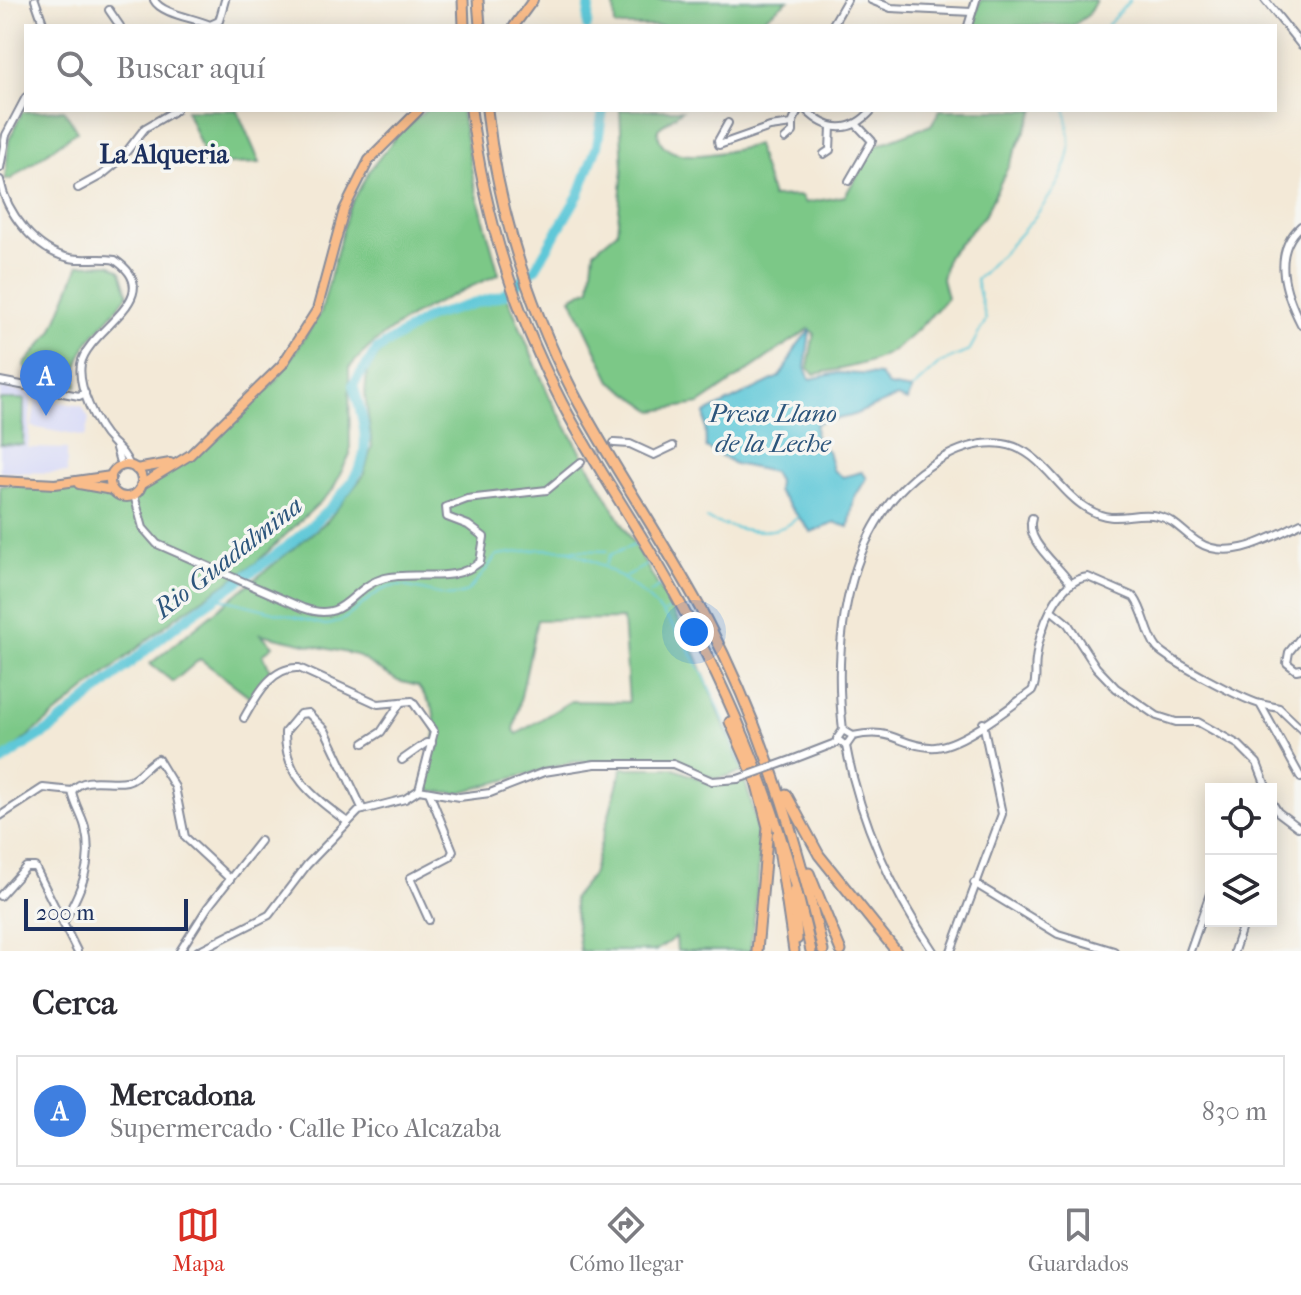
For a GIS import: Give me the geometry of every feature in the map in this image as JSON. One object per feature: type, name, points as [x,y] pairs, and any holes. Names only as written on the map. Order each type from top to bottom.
[{"type":"highway","points":[[463,0],[464,24]]},
{"type":"highway","points":[[478,0],[480,24]]},
{"type":"highway","points":[[471,112],[483,185],[508,279],[535,347],[576,429],[670,585],[752,756],[795,874],[811,951]]},
{"type":"highway","points":[[487,112],[498,182],[517,253],[547,336],[589,420],[706,620],[801,828],[896,951]]},
{"type":"highway","points":[[709,662],[724,709],[756,781],[768,827],[757,951]]},
{"type":"highway","points":[[767,754],[799,851],[823,951]]},
{"type":"highway","points":[[752,756],[775,827],[796,951]]},
{"type":"highway","points":[[799,851],[828,916],[838,951]]},
{"type":"highway","points":[[782,865],[793,904]]},
{"type":"highway","points":[[795,874],[796,951]]},
{"type":"main road","points":[[515,24],[533,0]]},
{"type":"main road","points":[[0,481],[67,483],[112,490],[120,496],[134,495],[141,485],[202,445],[282,365],[317,310],[344,210],[369,160],[417,112]]},
{"type":"main road","points":[[67,483],[111,476],[129,467],[170,463],[202,445]]},
{"type":"main road","points":[[129,467],[141,485]]},
{"type":"main road","points":[[111,476],[112,490]]},
{"type":"street","points":[[35,0],[43,24]]},
{"type":"street","points":[[154,0],[164,11],[196,17],[208,24]]},
{"type":"street","points":[[212,24],[219,21],[225,0]]},
{"type":"street","points":[[871,0],[891,8],[904,4],[940,4],[972,12]]},
{"type":"street","points":[[969,24],[976,0]]},
{"type":"street","points":[[1265,0],[1301,45]]},
{"type":"street","points":[[834,24],[850,2]]},
{"type":"street","points":[[109,10],[119,24]]},
{"type":"street","points":[[0,168],[6,135],[24,105]]},
{"type":"street","points":[[78,188],[102,175],[120,160],[145,128],[173,112]]},
{"type":"street","points":[[785,139],[793,132],[797,112]]},
{"type":"street","points":[[809,112],[831,127],[857,125],[874,112]]},
{"type":"street","points":[[728,123],[717,142],[719,145],[770,127],[793,124]]},
{"type":"street","points":[[849,181],[872,141],[857,125]]},
{"type":"street","points":[[824,154],[830,150],[831,127]]},
{"type":"street","points":[[0,180],[9,210],[46,246],[72,259],[115,260],[129,273],[133,292],[129,305],[83,357],[81,380],[85,393],[129,467]]},
{"type":"street","points":[[1301,226],[1288,242],[1282,266],[1301,324]]},
{"type":"street","points":[[0,381],[79,396],[85,393]]},
{"type":"street","points":[[614,443],[630,444],[654,455],[673,446]]},
{"type":"street","points":[[843,730],[845,625],[863,547],[883,509],[902,487],[922,469],[950,453],[980,443],[1019,448],[1031,455],[1086,509],[1118,519],[1146,514],[1161,516],[1207,547],[1244,548],[1301,523]]},
{"type":"street","points":[[134,495],[148,537],[303,608],[328,613],[340,609],[380,579],[460,574],[480,562],[484,537],[468,525],[447,517],[446,507],[467,499],[547,490],[581,462]]},
{"type":"street","points":[[1032,518],[1029,530],[1033,540],[1061,568],[1071,584]]},
{"type":"street","points":[[843,730],[853,736],[887,733],[922,746],[953,744],[1032,691],[1037,679],[1036,660],[1051,610],[1071,584],[1088,577],[1124,591],[1141,607],[1153,641],[1166,656],[1219,683],[1238,697],[1279,708],[1301,729]]},
{"type":"street","points":[[1051,610],[1068,624],[1096,667],[1116,688],[1157,716],[1176,722],[1198,722],[1239,745],[1257,763],[1265,783]]},
{"type":"street","points":[[1301,637],[1289,652],[1287,663],[1296,670],[1301,669]]},
{"type":"street","points":[[198,951],[269,915],[346,821],[363,810],[405,799],[419,790],[434,732],[412,701],[378,704],[299,668],[289,667],[272,677],[244,718]]},
{"type":"street","points":[[364,743],[381,732],[401,702]]},
{"type":"street","points":[[1260,704],[1301,778]]},
{"type":"street","points":[[346,821],[306,790],[289,763],[285,732],[300,714],[308,713],[325,730],[363,810]]},
{"type":"street","points":[[951,951],[1002,814],[983,723]]},
{"type":"street","points":[[838,742],[838,733],[843,730]]},
{"type":"street","points":[[846,746],[853,736]]},
{"type":"street","points":[[419,790],[459,797],[490,793],[544,772],[595,764],[673,764],[712,781],[738,779],[838,742],[846,746],[868,830],[917,927],[933,951]]},
{"type":"street","points":[[402,760],[426,743],[432,743]]},
{"type":"street","points":[[72,791],[78,784],[88,781],[129,781],[155,759],[160,760],[175,787],[185,837],[230,879]]},
{"type":"street","points":[[0,816],[43,788],[72,791]]},
{"type":"street","points":[[63,923],[83,888],[87,866],[84,823],[72,791]]},
{"type":"street","points":[[429,792],[453,851],[450,857],[410,878],[429,920]]},
{"type":"street","points":[[1277,810],[1298,827]]},
{"type":"street","points":[[180,951],[260,841]]},
{"type":"street","points":[[0,896],[26,867],[33,866],[77,951]]},
{"type":"street","points":[[974,883],[1058,934],[1114,951]]},
{"type":"street","points":[[1190,951],[1205,908]]},
{"type":"street","points":[[1234,951],[1242,927]]},
{"type":"shaded area","points":[[0,388],[32,393],[28,448],[67,449],[67,473],[0,472]]},
{"type":"shaded area","points":[[36,398],[82,406],[89,419],[85,437],[32,427]]},
{"type":"green space","points":[[614,0],[788,0],[757,24],[615,24]]},
{"type":"green space","points":[[981,0],[1096,0],[1088,15],[1075,24],[972,24]]},
{"type":"green space","points":[[22,112],[65,112],[77,131],[11,179],[5,179],[9,140]]},
{"type":"green space","points":[[187,112],[238,112],[260,163],[203,165],[201,146]]},
{"type":"green space","points":[[424,112],[461,112],[474,183],[499,274],[438,302],[400,324],[365,351],[349,368],[350,454],[332,491],[256,563],[176,617],[0,759],[0,485],[79,486],[99,489],[128,503],[151,480],[198,453],[276,381],[321,312],[348,210],[369,171],[398,134]]},
{"type":"green space","points":[[620,112],[679,112],[658,129],[661,142],[669,150],[697,155],[756,145],[772,197],[801,196],[805,203],[845,196],[874,146],[931,125],[939,112],[1034,112],[985,215],[947,257],[942,279],[947,298],[903,343],[860,365],[814,374],[808,368],[814,333],[809,329],[699,404],[654,411],[611,381],[571,298],[590,288],[594,251],[617,232],[623,168]]},
{"type":"green space","points":[[110,264],[121,271],[128,294],[85,347],[77,371],[77,386],[35,380],[24,365],[52,332],[79,265]]},
{"type":"green space","points":[[507,296],[550,398],[691,643],[743,772],[715,779],[669,760],[573,762],[457,793],[425,790],[436,729],[433,708],[418,686],[398,681],[356,655],[261,634],[273,646],[263,654],[271,673],[253,699],[200,659],[173,682],[150,664],[327,521],[363,476],[372,446],[365,395],[367,372],[382,350],[429,321]],"holes":[[[623,619],[629,702],[571,701],[517,734],[514,730],[537,620]]]},
{"type":"green space","points":[[0,399],[24,399],[23,445],[0,444]]},
{"type":"green space","points":[[622,768],[672,768],[716,785],[745,781],[756,826],[759,866],[750,951],[677,951],[676,937],[655,951],[580,951],[573,898],[592,875]]},
{"type":"water","name":"Presa Llano de la Leche","points":[[810,331],[805,368],[810,379],[838,373],[880,375],[888,386],[912,390],[907,401],[897,397],[851,416],[816,423],[815,440],[828,451],[833,470],[843,477],[862,472],[867,478],[854,498],[849,527],[835,523],[811,532],[777,491],[778,481],[773,472],[735,464],[706,448],[705,413],[779,377],[799,343]]},
{"type":"waterway","name":"Rio Guadalmina","points":[[587,24],[590,0]]},
{"type":"waterway","points":[[1109,24],[1130,0]]},
{"type":"waterway","name":"Rio Guadalmina","points":[[0,763],[60,722],[161,637],[284,548],[344,493],[362,463],[364,452],[364,429],[353,385],[377,350],[429,317],[503,295],[535,269],[579,194],[597,146],[603,112]]},
{"type":"waterway","points":[[912,389],[940,363],[969,351],[986,320],[976,280],[1033,219],[1058,183],[1070,148],[1066,112]]},
{"type":"waterway","points":[[706,519],[741,529],[766,531],[778,529],[798,517]]},
{"type":"waterway","points":[[606,564],[610,555],[637,544]]},
{"type":"waterway","points":[[215,597],[325,625],[344,619],[376,594],[395,586],[448,595],[464,593],[497,555],[541,549],[607,551]]},
{"type":"waterway","points":[[567,550],[604,567],[635,587],[661,611],[700,668],[744,771]]},
{"type":"waterway","points":[[625,577],[648,564]]},
{"type":"waterway","points":[[650,593],[661,585]]},
{"type":"waterway","points":[[665,612],[674,607]]},
{"type":"waterway","points":[[677,633],[685,629]]},
{"type":"tunnel","points":[[581,462],[614,443]]},
{"type":"place","name":"Mercadona","points":[[46,416]]},
{"type":"district","name":"La Alqueria","points":[[164,154]]}]
